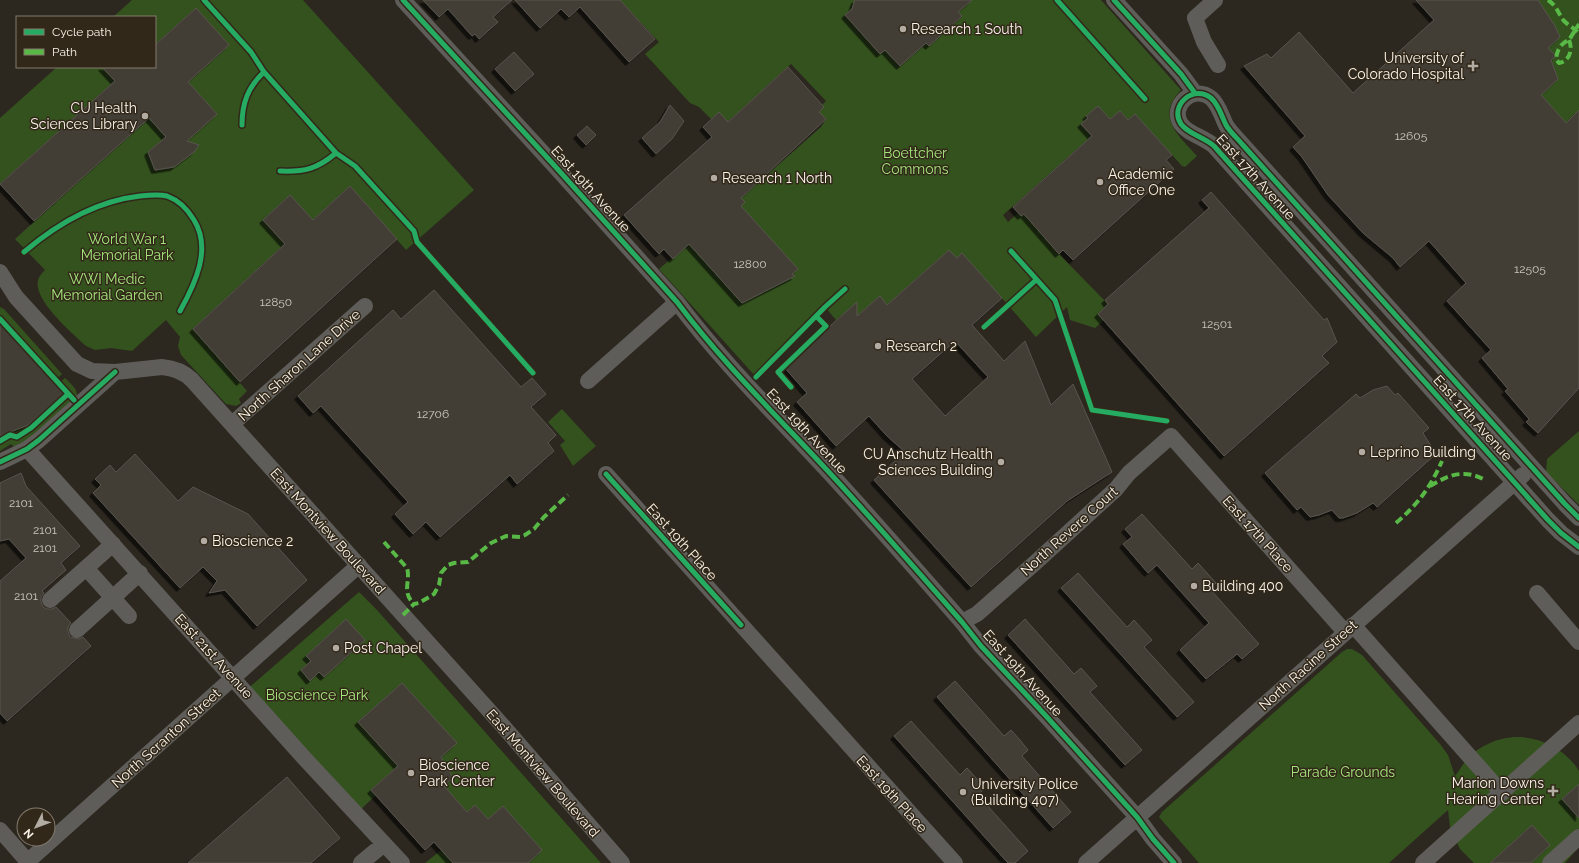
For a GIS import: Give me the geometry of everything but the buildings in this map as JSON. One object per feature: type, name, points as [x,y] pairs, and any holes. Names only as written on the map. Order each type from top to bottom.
[{"type":"street","name":"East 19th Avenue","points":[[403,0],[677,302],[694,325],[765,405],[837,481],[962,622],[981,646],[1138,818],[1153,839],[1174,863]]},
{"type":"street","points":[[1114,0],[1181,74],[1195,93]]},
{"type":"street","points":[[1215,0],[1195,18],[1204,42],[1218,65]]},
{"type":"street","name":"East 17th Avenue","points":[[1579,518],[1531,467],[1230,130],[1216,104],[1204,94],[1195,93],[1189,95],[1183,101],[1179,109],[1178,117],[1181,124],[1186,129],[1205,138],[1214,146],[1548,520],[1561,533],[1579,547]]},
{"type":"street","name":"East Montview Boulevard","points":[[3,282],[77,364],[92,371],[115,372],[162,367],[179,371],[188,376],[359,565],[622,863]]},
{"type":"street","points":[[588,381],[677,302]]},
{"type":"street","name":"North Sharon Lane Drive","points":[[232,424],[365,306]]},
{"type":"street","points":[[1386,339],[1403,324]]},
{"type":"street","points":[[0,462],[27,449],[44,436],[115,372]]},
{"type":"street","name":"North Revere Court","points":[[962,622],[977,614],[1030,567],[1116,489],[1129,473],[1171,436]]},
{"type":"street","name":"East 17th Place","points":[[1171,436],[1502,793]]},
{"type":"street","name":"East 21st Avenue","points":[[27,449],[140,573],[306,760],[402,863]]},
{"type":"street","name":"North Racine Street","points":[[1086,863],[1531,467]]},
{"type":"street","name":"East 19th Place","points":[[606,474],[955,863]]},
{"type":"street","points":[[50,600],[113,544]]},
{"type":"street","name":"North Scranton Street","points":[[27,863],[359,565]]},
{"type":"street","points":[[86,568],[129,616]]},
{"type":"street","points":[[77,630],[140,573]]},
{"type":"street","points":[[1537,593],[1579,642]]},
{"type":"street","points":[[1423,863],[1579,723]]},
{"type":"street","points":[[0,830],[27,863]]},
{"type":"street","points":[[1550,863],[1579,837]]},
{"type":"street","points":[[361,863],[384,844]]},
{"type":"green space","name":"World War 1 Memorial Park","points":[[132,0],[303,0],[474,190],[406,250],[350,186],[312,222],[290,195],[263,220],[285,244],[193,329],[247,391],[239,399],[241,403],[236,406],[226,404],[181,355],[178,346],[180,337],[166,320],[132,351],[111,348],[95,350],[86,346],[63,325],[41,297],[38,288],[38,279],[45,270],[15,239],[149,118],[166,137],[148,152],[156,170],[174,167],[177,149],[217,114],[188,82],[229,45],[196,8],[156,44],[156,16],[114,16]]},
{"type":"green space","name":"Boettcher Commons","points":[[620,0],[862,0],[845,16],[880,54],[888,47],[897,56],[893,59],[900,66],[926,43],[929,46],[962,17],[958,12],[972,0],[1101,0],[1181,90],[1173,100],[1170,109],[1170,117],[1172,125],[1177,133],[1197,156],[1185,167],[1182,166],[1135,114],[1128,120],[1120,111],[1110,119],[1098,106],[1086,116],[1092,136],[1003,215],[1008,222],[1018,213],[1021,216],[1024,214],[1059,254],[1108,304],[1098,314],[1104,320],[1095,328],[1070,320],[1067,307],[1036,337],[962,253],[957,258],[949,250],[887,305],[880,296],[850,322],[843,314],[836,320],[825,307],[756,377],[659,269],[707,228],[742,303],[784,282],[797,269],[736,210],[745,202],[741,198],[821,127],[826,119],[819,112],[824,107],[822,105],[826,101],[791,64],[721,129],[699,107],[690,103],[645,54],[659,42]]},
{"type":"green space","points":[[1535,0],[1579,0],[1579,110],[1566,123],[1541,95],[1558,79],[1551,60],[1555,56],[1548,48],[1560,37],[1555,26]]},
{"type":"green space","points":[[56,68],[104,68],[115,81],[0,184],[0,118]]},
{"type":"green space","points":[[0,307],[4,309],[62,374],[56,380],[59,383],[65,378],[75,389],[77,396],[26,441],[14,447],[11,444],[0,451]]},
{"type":"green space","points":[[562,409],[596,446],[573,466],[560,445],[565,441],[548,422]]},
{"type":"green space","points":[[1579,431],[1579,505],[1546,472],[1547,459]]},
{"type":"green space","name":"Bioscience Park","points":[[359,592],[377,610],[601,863],[528,863],[542,850],[503,807],[488,819],[475,805],[467,812],[444,786],[453,778],[440,758],[456,743],[402,683],[359,722],[398,766],[371,790],[376,795],[356,814],[245,691]]},
{"type":"green space","name":"Parade Grounds","points":[[1347,649],[1352,649],[1362,655],[1440,744],[1448,755],[1455,776],[1472,754],[1482,747],[1500,739],[1513,737],[1539,740],[1562,752],[1579,771],[1579,847],[1565,863],[1474,863],[1460,849],[1450,827],[1448,810],[1389,863],[1199,863],[1159,817],[1162,812]]},
{"type":"green space","points":[[449,844],[453,863],[425,863]]},
{"type":"marked path","points":[[1548,0],[1555,7],[1564,21],[1579,34]]},
{"type":"marked path","points":[[1569,40],[1571,47],[1570,54],[1566,60],[1559,63],[1556,59],[1558,50],[1569,40],[1579,24]]},
{"type":"marked path","points":[[1396,523],[1423,495],[1442,461]]},
{"type":"marked path","points":[[1430,486],[1450,476],[1463,474],[1469,474],[1483,479]]},
{"type":"marked path","points":[[403,615],[414,604],[419,603],[434,594],[439,585],[441,573],[448,565],[468,562],[491,543],[506,536],[520,537],[525,535],[534,529],[544,517],[568,495]]},
{"type":"marked path","points":[[384,542],[407,568],[407,591],[414,604]]},
{"type":"cycle path","points":[[204,0],[251,52],[264,72],[336,153],[355,166],[414,231],[417,242],[533,373]]},
{"type":"cycle path","points":[[403,0],[677,302],[695,326],[735,372],[838,482],[962,622],[981,646],[1137,817],[1153,839],[1174,863]]},
{"type":"cycle path","points":[[1057,0],[1145,99]]},
{"type":"cycle path","points":[[1114,0],[1181,74],[1195,93]]},
{"type":"cycle path","points":[[242,125],[243,110],[247,96],[258,78],[264,72]]},
{"type":"cycle path","points":[[1579,518],[1232,133],[1226,125],[1214,101],[1204,94],[1190,95],[1185,99],[1180,104],[1178,110],[1178,117],[1181,124],[1192,133],[1214,146],[1548,520],[1561,533],[1579,547]]},
{"type":"cycle path","points":[[280,171],[297,171],[317,166],[336,153]]},
{"type":"cycle path","points":[[24,252],[64,223],[78,215],[108,203],[140,196],[167,196],[179,203],[192,216],[199,231],[202,243],[196,278],[180,311]]},
{"type":"cycle path","points":[[1011,251],[1055,300],[1092,410],[1167,421]]},
{"type":"cycle path","points":[[984,327],[1036,280]]},
{"type":"cycle path","points":[[756,377],[825,307],[845,289]]},
{"type":"cycle path","points":[[791,387],[778,372],[826,326],[816,316]]},
{"type":"cycle path","points":[[0,319],[74,400]]},
{"type":"cycle path","points":[[0,462],[27,449],[39,440],[115,372]]},
{"type":"cycle path","points":[[0,441],[10,435],[17,437],[31,428],[68,394]]},
{"type":"cycle path","points":[[606,474],[741,625]]},
{"type":"place","name":"Research 1 South","points":[[903,29]]},
{"type":"place","name":"University of Colorado Hospital","points":[[1473,66]]},
{"type":"place","name":"CU Health Sciences Library","points":[[145,116]]},
{"type":"place","name":"Research 1 North","points":[[714,178]]},
{"type":"place","name":"Academic Office One","points":[[1100,182]]},
{"type":"place","name":"Research 2","points":[[878,346]]},
{"type":"place","name":"Leprino Building","points":[[1362,452]]},
{"type":"place","name":"CU Anschutz Health Sciences Building","points":[[1001,462]]},
{"type":"place","name":"Bioscience 2","points":[[204,541]]},
{"type":"place","name":"Building 400","points":[[1194,586]]},
{"type":"place","name":"Post Chapel","points":[[336,648]]},
{"type":"place","name":"Bioscience Park Center","points":[[411,773]]},
{"type":"place","name":"Marion Downs Hearing Center","points":[[1553,791]]},
{"type":"place","name":"University Police (Building 407)","points":[[963,792]]},
{"type":"park label","name":"WWI Medic Memorial Garden","points":[[107,288]]}]
